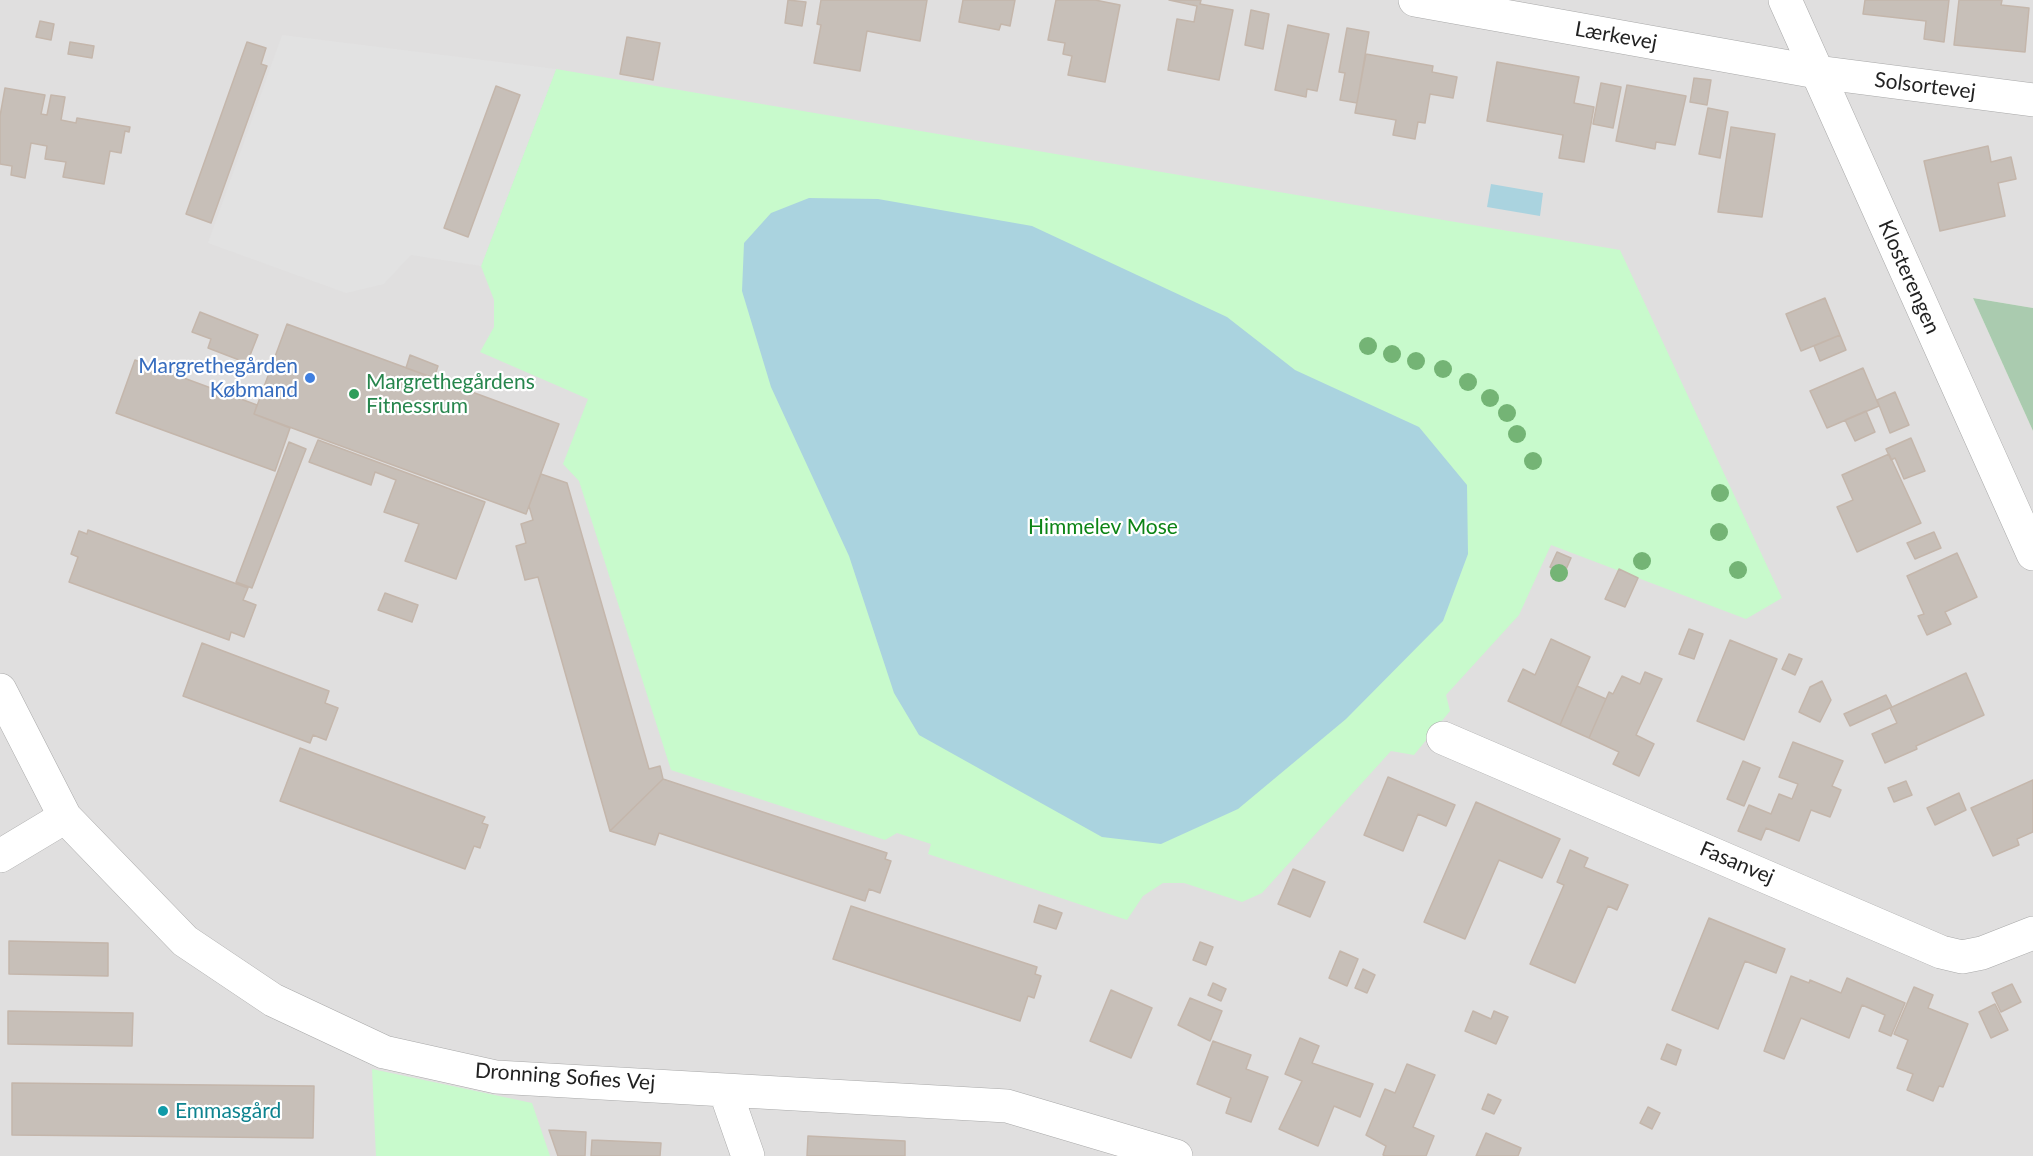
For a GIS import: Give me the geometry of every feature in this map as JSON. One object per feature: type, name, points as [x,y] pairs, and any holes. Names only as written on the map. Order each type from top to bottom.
[{"type":"street","name":"Lærkevej","points":[[1415,0],[1817,72]]},
{"type":"street","name":"Klosterengen","points":[[1785,0],[2033,554]]},
{"type":"street","name":"Solsortevej","points":[[1817,72],[2033,100]]},
{"type":"street","name":"Dronning Sofies Vej","points":[[0,690],[64,817],[131,889],[185,941],[273,1000],[384,1052],[496,1077],[1007,1106],[1176,1156]]},
{"type":"street","name":"Fasanvej","points":[[1443,738],[1941,952],[1962,957],[1974,955],[2033,933]]},
{"type":"street","points":[[0,856],[64,817]]},
{"type":"street","points":[[725,1090],[748,1156]]},
{"type":"shaded area","points":[[0,0],[2033,0],[2033,308],[1973,298],[2033,431],[2033,1156],[0,1156]]},
{"type":"shaded area","points":[[282,35],[556,69],[481,266],[411,255],[384,284],[346,293],[208,243]]},
{"type":"green space","name":"Himmelev Mose","points":[[556,69],[1620,250],[1782,598],[1746,619],[1551,545],[1519,615],[1446,695],[1450,711],[1414,755],[1391,751],[1262,893],[1242,902],[1184,883],[1163,883],[1143,896],[1127,920],[928,854],[931,844],[897,833],[885,840],[671,770],[579,481],[563,464],[588,399],[480,352],[494,327],[494,300],[481,266]]},
{"type":"green space","points":[[1973,298],[2033,308],[2033,431]]},
{"type":"green space","points":[[372,1069],[532,1103],[550,1156],[376,1156]]},
{"type":"water","points":[[1491,184],[1543,193],[1540,216],[1487,207]]},
{"type":"water","name":"Himmelev Mose","points":[[809,198],[878,199],[1032,226],[1227,317],[1295,370],[1419,427],[1467,485],[1468,554],[1443,621],[1346,719],[1238,809],[1161,844],[1102,837],[919,735],[894,693],[849,556],[771,387],[742,291],[744,243],[771,213]]},
{"type":"building","points":[[788,0],[806,2],[802,26],[785,23]]},
{"type":"building","points":[[821,0],[927,0],[920,41],[867,31],[860,71],[814,63],[821,25],[817,24]]},
{"type":"building","points":[[963,0],[1015,0],[1010,26],[1001,24],[999,30],[959,22]]},
{"type":"building","points":[[1056,0],[1095,0],[1120,5],[1105,82],[1068,75],[1072,56],[1063,54],[1065,43],[1048,40]]},
{"type":"building","points":[[1169,0],[1201,0],[1200,4],[1233,10],[1219,80],[1168,70],[1177,19],[1194,22],[1197,6]]},
{"type":"building","points":[[1865,0],[1949,0],[1944,42],[1924,39],[1926,21],[1863,14]]},
{"type":"building","points":[[1959,0],[2002,0],[2001,5],[2029,8],[2025,52],[1954,45]]},
{"type":"building","points":[[1251,10],[1269,14],[1263,49],[1245,45]]},
{"type":"building","points":[[40,21],[54,24],[51,40],[36,37]]},
{"type":"building","points":[[1288,25],[1329,34],[1317,91],[1307,89],[1306,97],[1275,90]]},
{"type":"building","points":[[1347,28],[1369,32],[1357,103],[1340,100],[1345,73],[1339,72]]},
{"type":"building","points":[[627,37],[660,43],[653,80],[620,74]]},
{"type":"building","points":[[70,42],[94,46],[92,58],[68,54]]},
{"type":"building","points":[[247,42],[266,48],[261,64],[267,66],[211,223],[186,214]]},
{"type":"building","points":[[1366,54],[1433,66],[1432,72],[1457,77],[1453,98],[1430,94],[1425,123],[1418,122],[1415,139],[1393,135],[1396,120],[1355,113]]},
{"type":"building","points":[[1497,62],[1579,77],[1574,103],[1594,107],[1584,162],[1559,158],[1563,135],[1487,121]]},
{"type":"building","points":[[1694,78],[1711,80],[1707,105],[1690,102]]},
{"type":"building","points":[[1601,83],[1621,87],[1613,128],[1593,124]]},
{"type":"building","points":[[1627,85],[1686,96],[1675,145],[1656,142],[1655,149],[1616,141]]},
{"type":"building","points":[[496,86],[520,95],[468,237],[444,228]]},
{"type":"building","points":[[5,88],[45,95],[41,114],[47,115],[51,95],[65,97],[61,120],[76,123],[77,118],[130,127],[129,132],[125,131],[121,153],[110,151],[104,184],[63,177],[66,162],[45,159],[47,146],[31,143],[25,178],[11,175],[12,166],[0,164],[0,116]]},
{"type":"building","points":[[1708,108],[1728,112],[1720,158],[1699,154]]},
{"type":"building","points":[[1731,127],[1775,134],[1762,217],[1718,212]]},
{"type":"building","points":[[1988,146],[1991,162],[2011,157],[2016,179],[1998,183],[2005,216],[1940,231],[1924,161]]},
{"type":"building","points":[[1825,298],[1840,335],[1801,351],[1786,314]]},
{"type":"building","points":[[200,312],[258,335],[247,363],[208,348],[211,339],[192,332]]},
{"type":"building","points":[[287,324],[559,424],[526,514],[254,414]]},
{"type":"building","points":[[1840,335],[1846,350],[1820,361],[1814,346]]},
{"type":"building","points":[[410,355],[438,366],[434,378],[406,368]]},
{"type":"building","points":[[135,360],[257,405],[254,414],[290,428],[275,471],[116,413]]},
{"type":"building","points":[[1863,368],[1879,406],[1827,428],[1810,391]]},
{"type":"building","points":[[1895,392],[1909,425],[1890,433],[1877,400]]},
{"type":"building","points":[[1866,411],[1875,432],[1855,441],[1845,420]]},
{"type":"building","points":[[1911,438],[1925,471],[1904,479],[1895,458],[1891,460],[1886,449]]},
{"type":"building","points":[[318,440],[485,502],[456,579],[405,561],[419,524],[384,512],[396,480],[375,472],[371,485],[309,462]]},
{"type":"building","points":[[289,442],[306,449],[252,588],[236,582]]},
{"type":"building","points":[[1889,454],[1921,523],[1857,552],[1837,507],[1853,500],[1842,475]]},
{"type":"building","points":[[541,474],[567,483],[649,769],[660,766],[663,779],[610,831],[538,577],[525,580],[516,546],[526,543],[521,524],[533,520],[529,506]]},
{"type":"building","points":[[88,530],[248,588],[243,600],[256,605],[244,637],[231,632],[229,640],[69,582],[78,557],[71,554],[79,531],[87,534]]},
{"type":"building","points":[[1934,532],[1941,548],[1915,559],[1907,543]]},
{"type":"building","points":[[1557,552],[1571,558],[1564,574],[1550,567]]},
{"type":"building","points":[[1957,553],[1977,597],[1945,612],[1951,624],[1927,635],[1918,616],[1924,614],[1907,576]]},
{"type":"building","points":[[1619,569],[1638,578],[1625,607],[1605,599]]},
{"type":"building","points":[[385,593],[418,605],[412,622],[378,610]]},
{"type":"building","points":[[1689,629],[1703,634],[1694,659],[1679,654]]},
{"type":"building","points":[[1551,639],[1590,657],[1560,725],[1508,701],[1523,669],[1535,675]]},
{"type":"building","points":[[1730,640],[1777,659],[1744,740],[1697,721]]},
{"type":"building","points":[[202,643],[329,691],[325,703],[338,708],[326,740],[313,735],[310,743],[183,696]]},
{"type":"building","points":[[1789,654],[1802,659],[1795,675],[1782,669]]},
{"type":"building","points":[[1645,672],[1662,679],[1636,735],[1654,744],[1639,776],[1613,764],[1619,752],[1589,738],[1609,692],[1613,694],[1622,676],[1640,684]]},
{"type":"building","points":[[1966,673],[1984,715],[1885,763],[1872,734],[1897,723],[1890,708]]},
{"type":"building","points":[[1822,681],[1831,700],[1820,722],[1799,712],[1810,687]]},
{"type":"building","points":[[1577,686],[1606,699],[1589,738],[1560,725]]},
{"type":"building","points":[[1886,695],[1892,707],[1850,726],[1844,714]]},
{"type":"building","points":[[1793,742],[1843,761],[1832,786],[1841,790],[1830,817],[1811,810],[1799,841],[1766,828],[1761,840],[1738,831],[1749,805],[1771,814],[1779,794],[1792,799],[1798,784],[1779,777]]},
{"type":"building","points":[[300,748],[485,817],[482,823],[488,825],[480,848],[474,846],[465,869],[280,801]]},
{"type":"building","points":[[1743,761],[1760,768],[1744,806],[1727,799]]},
{"type":"building","points":[[1388,777],[1455,805],[1446,826],[1418,814],[1403,851],[1364,835]]},
{"type":"building","points":[[663,779],[887,853],[885,859],[891,861],[880,893],[869,889],[865,901],[659,833],[655,845],[610,831]]},
{"type":"building","points":[[2033,780],[2033,832],[2017,839],[2019,845],[1993,856],[1971,808]]},
{"type":"building","points":[[1906,781],[1912,795],[1894,802],[1888,788]]},
{"type":"building","points":[[1959,793],[1966,810],[1935,825],[1927,808]]},
{"type":"building","points":[[1476,802],[1560,839],[1542,878],[1499,860],[1465,939],[1424,922]]},
{"type":"building","points":[[1570,850],[1588,858],[1584,867],[1628,885],[1617,910],[1608,906],[1575,983],[1530,964],[1564,885],[1557,882]]},
{"type":"building","points":[[1293,869],[1325,882],[1310,917],[1278,904]]},
{"type":"building","points":[[1039,905],[1062,913],[1056,929],[1034,922]]},
{"type":"building","points":[[851,906],[1037,967],[1035,974],[1041,976],[1034,998],[1028,996],[1020,1021],[833,959]]},
{"type":"building","points":[[1709,918],[1785,949],[1776,973],[1745,961],[1718,1029],[1672,1010]]},
{"type":"building","points":[[9,941],[108,943],[108,976],[9,974]]},
{"type":"building","points":[[1200,942],[1213,947],[1206,965],[1193,960]]},
{"type":"building","points":[[1340,951],[1358,959],[1347,986],[1329,978]]},
{"type":"building","points":[[1363,969],[1375,975],[1367,993],[1355,988]]},
{"type":"building","points":[[1791,976],[1809,983],[1810,980],[1841,993],[1847,978],[1905,1003],[1891,1036],[1879,1031],[1885,1015],[1862,1005],[1849,1038],[1801,1018],[1784,1059],[1764,1051]]},
{"type":"building","points":[[1213,983],[1226,989],[1221,1001],[1208,995]]},
{"type":"building","points":[[2012,984],[2021,1002],[2001,1012],[1992,993]]},
{"type":"building","points":[[1914,987],[1933,995],[1928,1008],[1968,1024],[1943,1087],[1939,1086],[1933,1101],[1907,1090],[1913,1074],[1897,1068],[1908,1040],[1894,1034]]},
{"type":"building","points":[[1111,990],[1152,1008],[1131,1058],[1090,1041]]},
{"type":"building","points":[[1190,998],[1222,1011],[1210,1041],[1178,1025]]},
{"type":"building","points":[[1995,1004],[2008,1030],[1991,1038],[1979,1012]]},
{"type":"building","points":[[8,1011],[133,1013],[132,1046],[8,1044]]},
{"type":"building","points":[[1473,1011],[1491,1019],[1494,1011],[1508,1017],[1496,1044],[1465,1031]]},
{"type":"building","points":[[1300,1038],[1319,1046],[1312,1063],[1373,1084],[1360,1117],[1334,1106],[1318,1146],[1279,1129],[1302,1081],[1285,1074]]},
{"type":"building","points":[[1213,1041],[1251,1055],[1246,1069],[1268,1077],[1251,1122],[1226,1113],[1231,1098],[1197,1084]]},
{"type":"building","points":[[1667,1044],[1681,1050],[1676,1065],[1661,1059]]},
{"type":"building","points":[[1407,1064],[1435,1075],[1413,1127],[1434,1136],[1426,1156],[1385,1156],[1383,1155],[1386,1146],[1366,1135],[1385,1089],[1395,1093]]},
{"type":"building","name":"Emmasgård","points":[[12,1083],[314,1086],[313,1138],[12,1135]]},
{"type":"building","points":[[1488,1094],[1501,1100],[1494,1114],[1482,1109]]},
{"type":"building","points":[[1648,1107],[1660,1113],[1652,1129],[1640,1123]]},
{"type":"building","points":[[549,1130],[586,1132],[585,1156],[558,1156]]},
{"type":"building","points":[[1486,1133],[1521,1148],[1518,1156],[1476,1156]]},
{"type":"building","points":[[808,1136],[905,1141],[905,1156],[807,1156]]},
{"type":"building","points":[[592,1140],[661,1143],[660,1156],[591,1156]]},
{"type":"place","name":"Margrethegården Købmand","points":[[310,378]]},
{"type":"place","name":"Margrethegårdens Fitnessrum","points":[[354,394]]},
{"type":"place","name":"Emmasgård","points":[[163,1111]]}]
